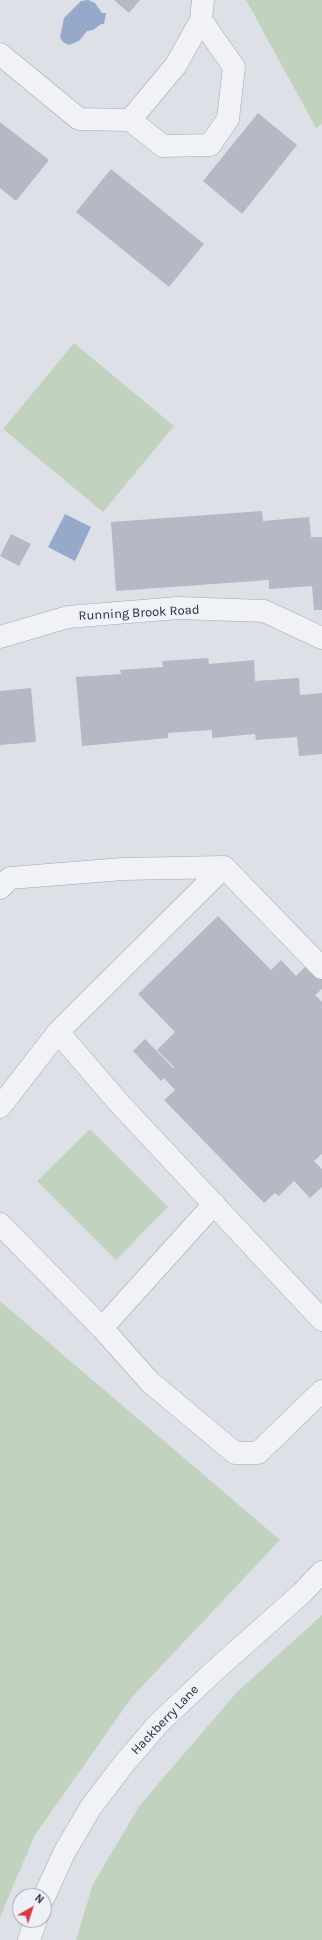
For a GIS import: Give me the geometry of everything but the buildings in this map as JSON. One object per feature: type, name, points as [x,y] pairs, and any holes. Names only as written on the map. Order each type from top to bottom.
[{"type":"street","points":[[130,120],[176,65],[202,10]]},
{"type":"street","points":[[0,54],[79,120],[130,120],[163,146],[210,145],[228,119],[234,67],[202,10]]},
{"type":"street","name":"Running Brook Road","points":[[0,636],[68,617],[178,608],[264,611],[322,638]]},
{"type":"street","points":[[0,1108],[58,1032],[224,868]]},
{"type":"street","points":[[0,888],[10,878],[123,869],[224,868],[322,968]]},
{"type":"street","points":[[58,1032],[119,1103],[322,1318]]},
{"type":"street","points":[[102,1328],[214,1204]]},
{"type":"street","points":[[0,1224],[102,1328],[150,1382],[235,1453],[258,1453],[322,1391]]},
{"type":"street","name":"Hackberry Lane","points":[[48,1888],[65,1850],[91,1807],[128,1759],[158,1724],[212,1673],[302,1593],[322,1572]]},
{"type":"street","points":[[29,1940],[33,1928]]},
{"type":"green space","points":[[246,0],[322,0],[322,124],[316,128]]},
{"type":"green space","points":[[74,343],[174,426],[103,512],[3,429]]},
{"type":"green space","points":[[90,1129],[168,1207],[116,1260],[37,1181]]},
{"type":"green space","points":[[0,1301],[280,1540],[132,1697],[35,1835],[0,1917]]},
{"type":"green space","points":[[322,1615],[322,1940],[76,1940],[93,1884],[140,1805],[237,1692]]},
{"type":"water","points":[[88,0],[95,3],[102,13],[106,13],[104,24],[101,24],[93,30],[87,31],[79,41],[69,45],[63,42],[60,37],[64,18],[81,1]]},
{"type":"water","points":[[65,514],[91,527],[75,561],[48,547]]}]
